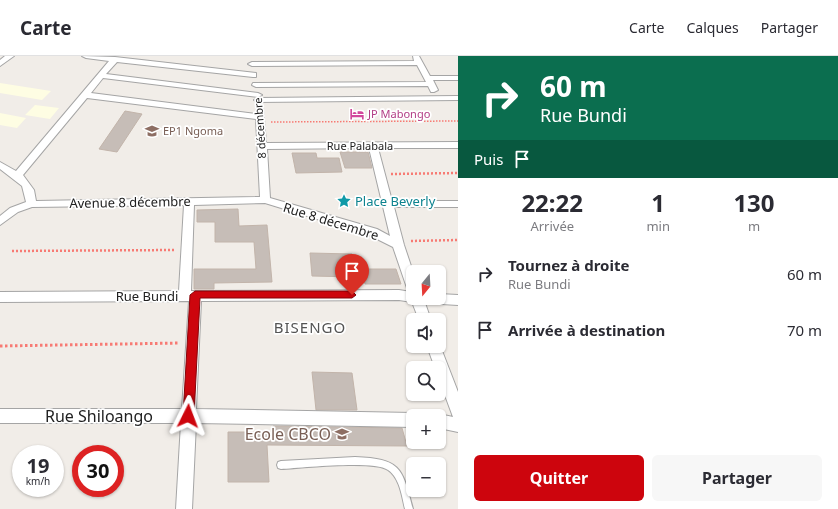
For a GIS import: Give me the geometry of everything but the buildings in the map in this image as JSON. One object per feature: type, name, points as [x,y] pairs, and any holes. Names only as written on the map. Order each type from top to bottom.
[{"type":"street","points":[[0,64],[10,56]]},
{"type":"street","points":[[86,56],[253,75]]},
{"type":"street","points":[[251,58],[417,60],[439,98]]},
{"type":"street","name":"8 décembre","points":[[251,58],[261,120],[263,146],[262,168],[265,200]]},
{"type":"street","points":[[18,175],[115,59]]},
{"type":"street","points":[[102,76],[258,97],[317,99],[439,98],[457,100]]},
{"type":"street","points":[[256,85],[429,81],[458,78]]},
{"type":"street","points":[[311,84],[317,99]]},
{"type":"street","points":[[85,95],[261,120]]},
{"type":"street","name":"Rue Palabala","points":[[263,146],[458,145]]},
{"type":"street","points":[[373,146],[398,243],[406,267]]},
{"type":"street","points":[[0,165],[18,175],[27,183],[32,196],[32,204]]},
{"type":"street","name":"Avenue 8 décembre","points":[[0,221],[14,210],[32,204],[265,200]]},
{"type":"street","name":"Rue 8 décembre","points":[[265,200],[373,232],[398,243]]},
{"type":"street","points":[[184,509],[193,343],[188,250],[189,202]]},
{"type":"street","points":[[388,204],[458,204]]},
{"type":"street","name":"Rue Bundi","points":[[0,297],[190,295],[399,295],[406,296]]},
{"type":"street","name":"Rue Bundi","points":[[446,299],[458,300]]},
{"type":"street","points":[[437,353],[458,412]]},
{"type":"street","name":"Rue Shiloango","points":[[0,416],[188,416],[406,420]]},
{"type":"street","points":[[446,422],[458,425]]},
{"type":"lane","points":[[281,465],[375,461],[391,467],[402,482],[409,509]]},
{"type":"path","points":[[261,120],[458,121]]},
{"type":"path","points":[[380,174],[458,173]]},
{"type":"path","points":[[398,243],[458,240]]},
{"type":"path","points":[[12,250],[188,250]]},
{"type":"path","points":[[0,346],[193,343]]},
{"type":"shaded area","points":[[0,83],[51,91],[42,100],[0,93]]},
{"type":"shaded area","points":[[35,105],[59,108],[50,119],[25,115]]},
{"type":"shaded area","points":[[0,113],[26,118],[17,128],[0,125]]},
{"type":"place","name":"JP Mabongo","points":[[357,114]]},
{"type":"place","name":"EP1 Ngoma","points":[[152,131]]},
{"type":"place","name":"Place Beverly","points":[[344,201]]},
{"type":"place","name":"Ecole CBCO","points":[[342,434]]},
{"type":"district","name":"BISENGO","points":[[310,328]]},
{"type":"route","points":[[188,416],[195,295],[352,295]]}]
